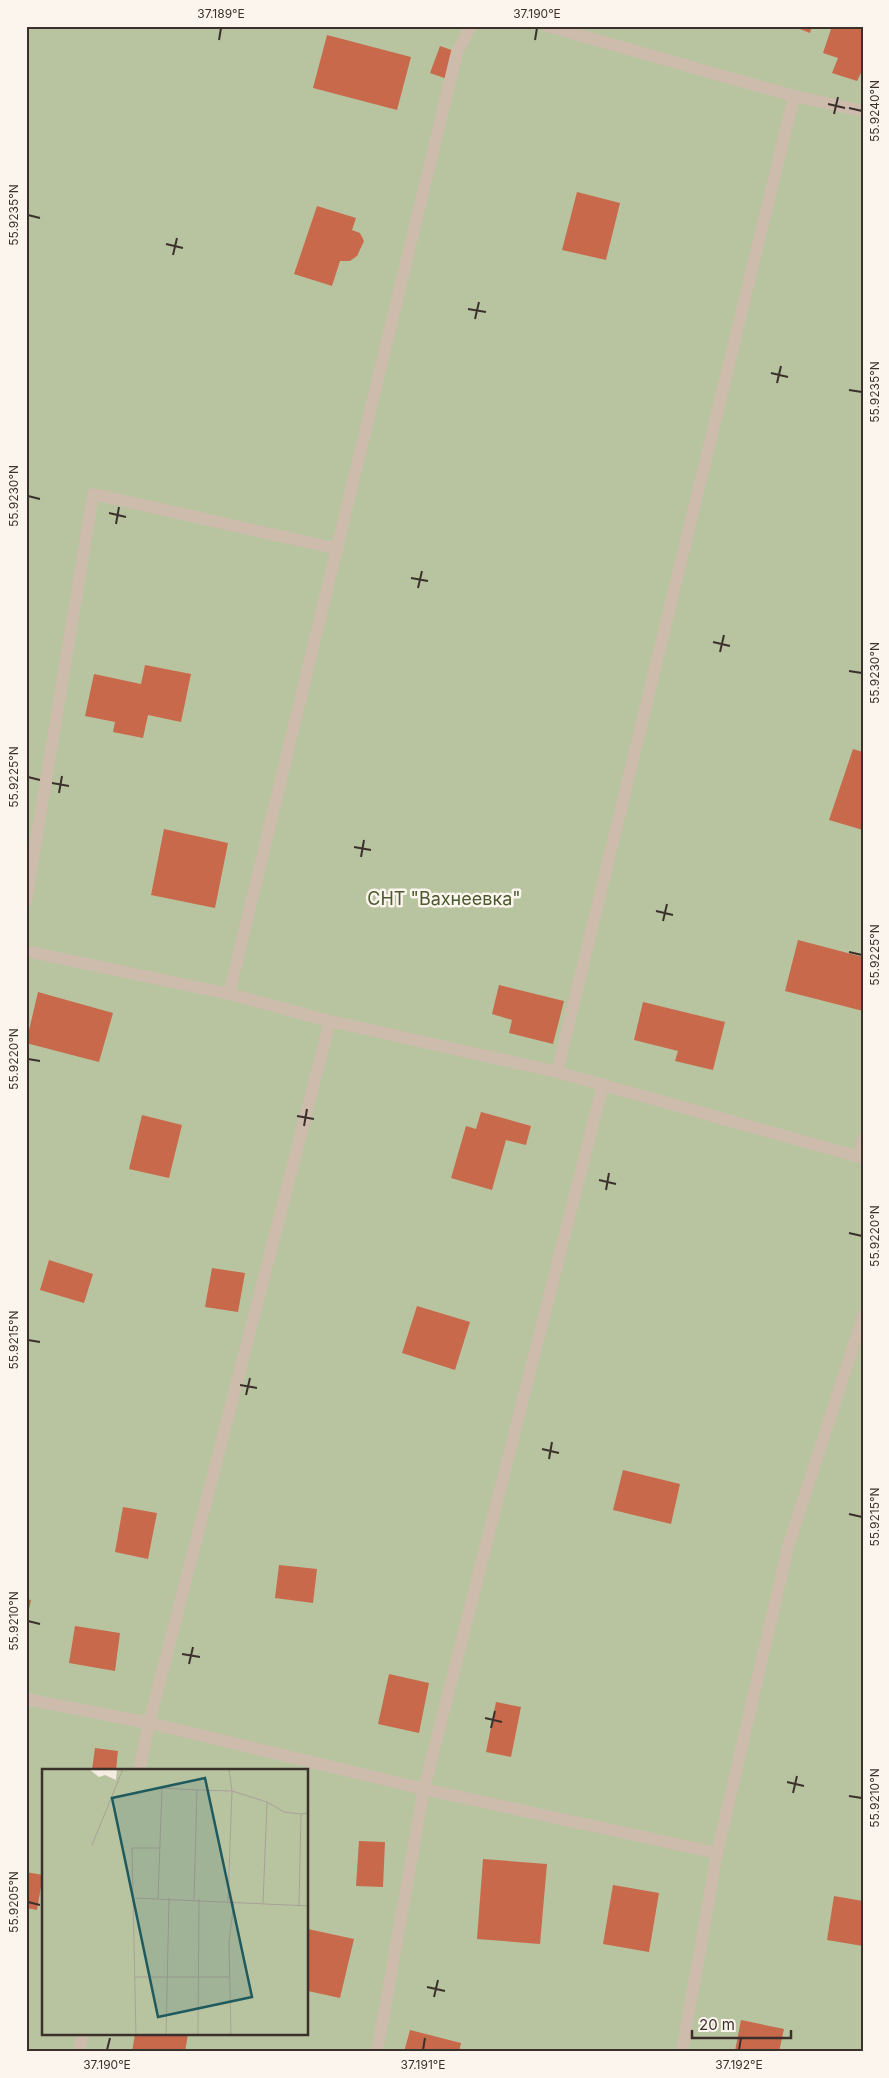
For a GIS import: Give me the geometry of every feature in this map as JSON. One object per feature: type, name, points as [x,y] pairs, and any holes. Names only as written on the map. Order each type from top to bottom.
[{"type":"lane","points":[[229,994],[457,52],[471,26]]},
{"type":"lane","points":[[547,26],[794,96],[863,111]]},
{"type":"lane","points":[[557,1072],[794,96]]},
{"type":"lane","points":[[26,902],[93,494],[338,549]]},
{"type":"lane","points":[[26,951],[229,994],[330,1021],[557,1072],[861,1157],[863,1140]]},
{"type":"lane","points":[[139,1769],[330,1021]]},
{"type":"lane","points":[[377,2052],[424,1789],[603,1084]]},
{"type":"lane","points":[[682,2052],[718,1853],[788,1547],[863,1316]]},
{"type":"lane","points":[[26,1699],[150,1723],[424,1789],[718,1853]]},
{"type":"lane","points":[[79,2052],[83,2036]]},
{"type":"green space","name":"СНТ \"Вахнеевка\"","points":[[26,26],[863,26],[863,2052],[26,2052]]},
{"type":"building","points":[[792,26],[812,26],[810,33]]},
{"type":"building","points":[[832,26],[863,26],[863,69],[857,81],[832,73],[838,58],[823,53]]},
{"type":"building","points":[[327,35],[411,57],[397,110],[313,88]]},
{"type":"building","points":[[440,46],[457,52],[447,79],[430,73]]},
{"type":"building","points":[[577,192],[620,203],[606,260],[562,250]]},
{"type":"building","points":[[317,206],[356,218],[352,230],[360,233],[364,241],[357,256],[350,261],[340,261],[332,286],[294,274]]},
{"type":"building","points":[[145,665],[191,674],[181,722],[148,715],[143,738],[113,732],[115,722],[85,716],[94,674],[141,684]]},
{"type":"building","points":[[853,749],[863,752],[863,830],[829,820]]},
{"type":"building","points":[[164,829],[228,843],[215,908],[151,895]]},
{"type":"building","points":[[798,940],[863,957],[863,1011],[785,991]]},
{"type":"building","points":[[499,985],[564,1001],[553,1044],[509,1033],[512,1020],[492,1014]]},
{"type":"building","points":[[38,992],[113,1013],[99,1062],[26,1043]]},
{"type":"building","points":[[643,1002],[725,1022],[713,1070],[675,1061],[678,1051],[634,1040]]},
{"type":"building","points":[[481,1112],[531,1126],[526,1145],[506,1140],[492,1190],[451,1178],[466,1126],[476,1129]]},
{"type":"building","points":[[142,1115],[182,1125],[169,1178],[129,1169]]},
{"type":"building","points":[[49,1260],[93,1274],[84,1303],[40,1290]]},
{"type":"building","points":[[212,1268],[245,1273],[238,1312],[205,1307]]},
{"type":"building","points":[[417,1306],[470,1322],[455,1370],[402,1353]]},
{"type":"building","points":[[623,1470],[680,1484],[671,1524],[613,1510]]},
{"type":"building","points":[[123,1507],[157,1513],[148,1559],[115,1552]]},
{"type":"building","points":[[279,1565],[317,1569],[313,1603],[275,1598]]},
{"type":"building","points":[[26,1599],[31,1600],[27,1619],[26,1619]]},
{"type":"building","points":[[75,1626],[120,1633],[115,1671],[69,1663]]},
{"type":"building","points":[[389,1674],[429,1683],[419,1733],[378,1724]]},
{"type":"building","points":[[496,1702],[521,1707],[511,1757],[486,1752]]},
{"type":"building","points":[[95,1748],[118,1751],[116,1769],[92,1769]]},
{"type":"building","points":[[359,1841],[385,1842],[383,1887],[356,1886]]},
{"type":"building","points":[[483,1859],[547,1864],[540,1944],[477,1939]]},
{"type":"building","points":[[26,1872],[42,1875],[37,1910],[26,1908]]},
{"type":"building","points":[[613,1885],[659,1893],[649,1952],[603,1944]]},
{"type":"building","points":[[834,1896],[863,1901],[863,1946],[827,1940]]},
{"type":"building","points":[[309,1929],[354,1939],[340,1998],[309,1991]]},
{"type":"building","points":[[741,2020],[784,2029],[779,2052],[735,2051]]},
{"type":"building","points":[[410,2030],[461,2043],[459,2052],[404,2052]]},
{"type":"building","points":[[135,2036],[188,2036],[185,2052],[132,2052]]}]
